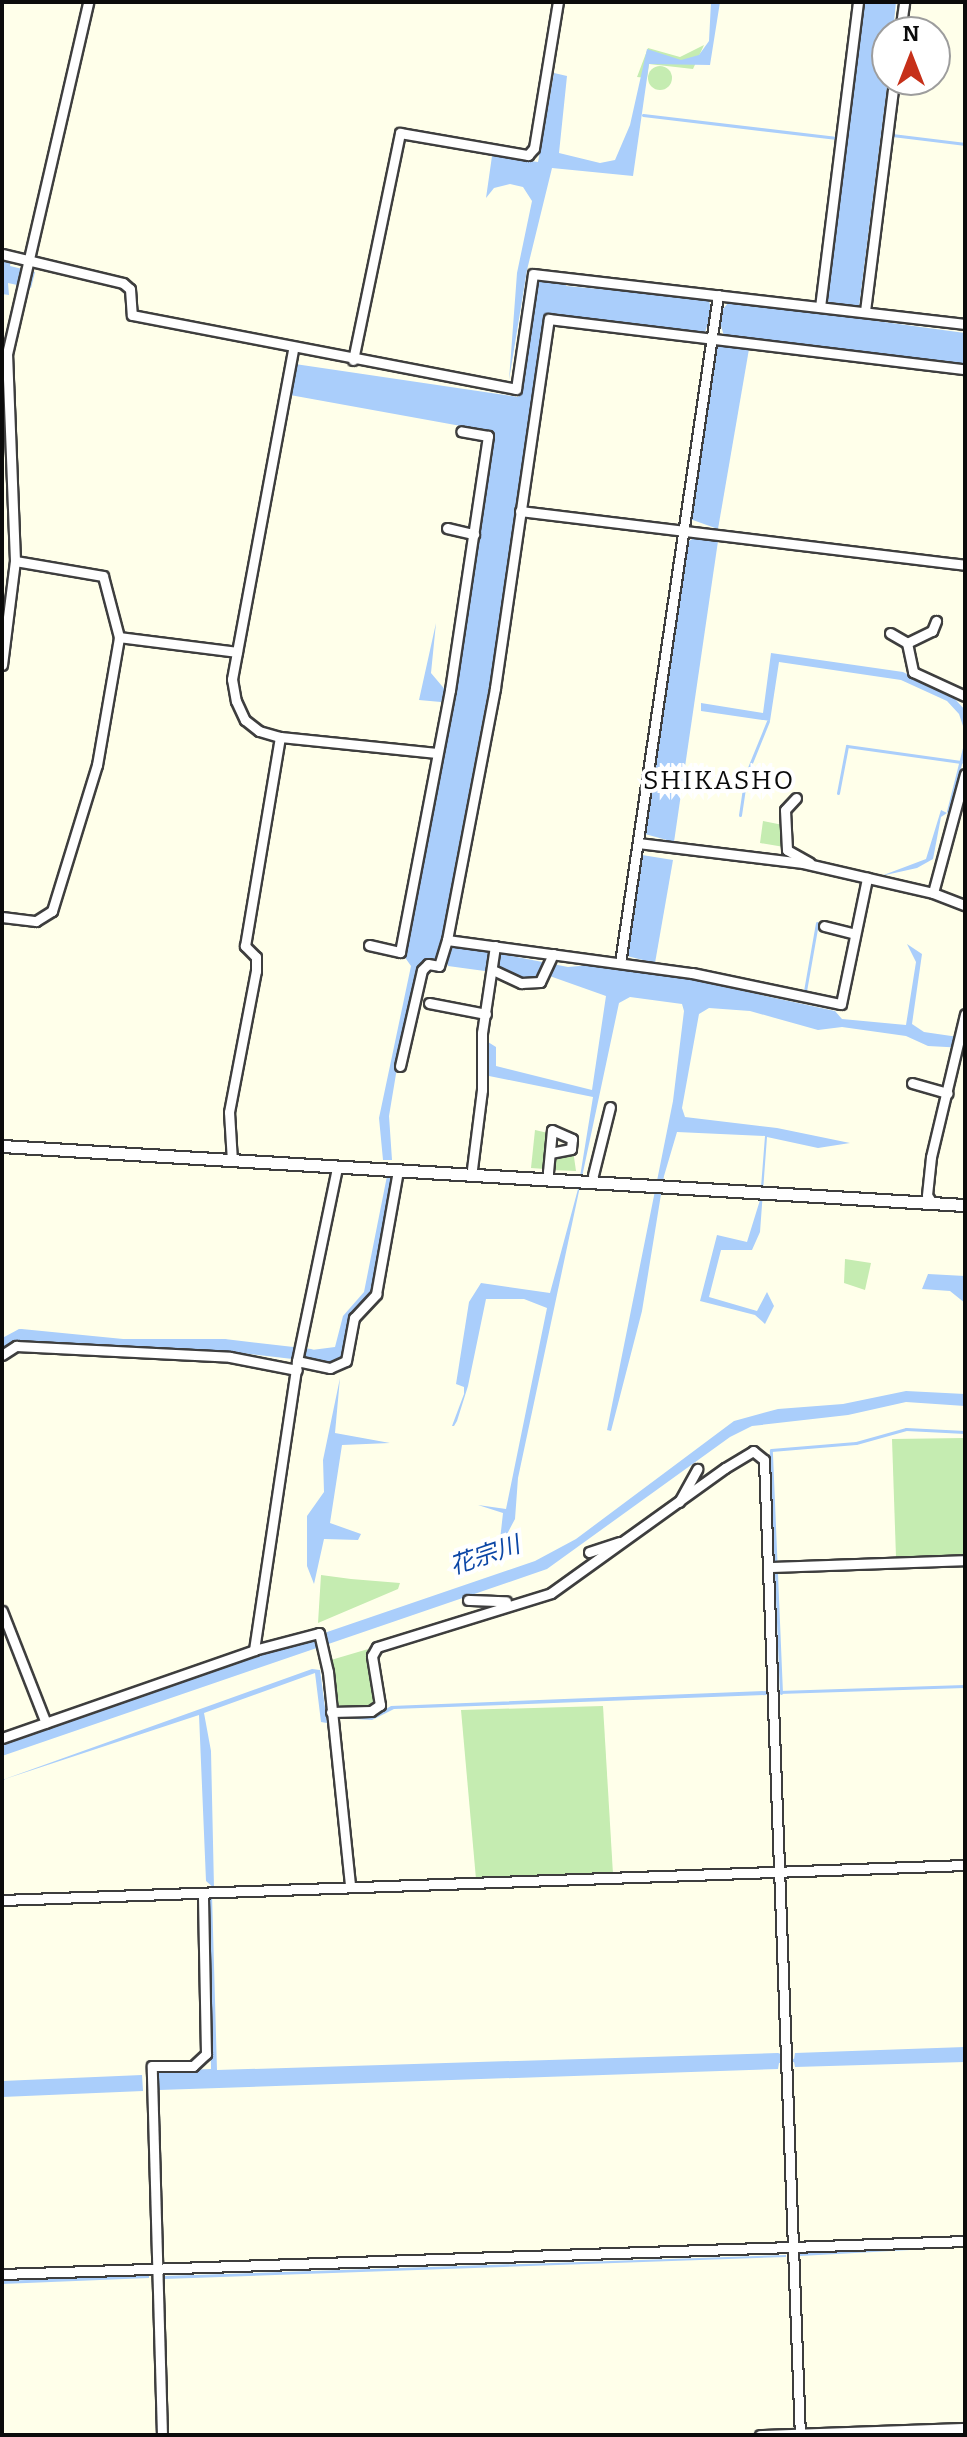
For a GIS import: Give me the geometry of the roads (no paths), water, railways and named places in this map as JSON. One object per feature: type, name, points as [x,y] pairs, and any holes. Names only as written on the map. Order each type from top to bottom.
[{"type":"street","points":[[2,665],[15,561],[5,428],[7,354],[88,2]]},
{"type":"street","points":[[353,360],[400,133],[528,155],[534,148],[558,2]]},
{"type":"street","points":[[820,307],[858,2]]},
{"type":"street","points":[[865,311],[892,96]]},
{"type":"street","points":[[2,254],[128,286],[132,315],[293,352],[516,389],[533,274],[717,299],[865,311],[965,324]]},
{"type":"street","points":[[620,963],[717,299]]},
{"type":"street","points":[[400,1066],[422,970],[428,964],[439,966],[447,940],[495,688],[549,319],[712,335],[965,369]]},
{"type":"street","points":[[293,352],[232,679],[245,720],[259,731],[280,737],[437,753]]},
{"type":"street","points":[[369,945],[400,952],[437,753],[488,436],[461,431]]},
{"type":"street","points":[[520,511],[965,565]]},
{"type":"street","points":[[447,528],[474,534]]},
{"type":"street","points":[[2,917],[36,921],[52,911],[97,765],[119,637],[103,576],[15,561]]},
{"type":"street","points":[[907,643],[932,631],[936,621]]},
{"type":"street","points":[[890,633],[907,643],[913,672],[965,696]]},
{"type":"street","points":[[119,637],[237,652]]},
{"type":"street","points":[[232,1161],[229,1112],[256,971],[256,957],[245,946],[280,737]]},
{"type":"street","points":[[933,893],[965,774]]},
{"type":"street","points":[[796,798],[785,810],[787,850],[817,867]]},
{"type":"street","points":[[638,843],[817,867],[933,893],[965,905]]},
{"type":"street","points":[[447,940],[620,963],[841,1004],[852,933],[867,878]]},
{"type":"street","points":[[824,926],[852,933]]},
{"type":"street","points":[[472,1169],[486,1014],[495,971],[495,946]]},
{"type":"street","points":[[495,971],[521,983],[540,982],[553,954]]},
{"type":"street","points":[[429,1003],[486,1014]]},
{"type":"street","points":[[932,1203],[927,1195],[931,1157],[965,1014]]},
{"type":"street","points":[[912,1083],[948,1093]]},
{"type":"street","points":[[593,1175],[610,1107]]},
{"type":"street","points":[[2,1146],[965,1205]]},
{"type":"street","points":[[548,1179],[550,1153]]},
{"type":"street","points":[[254,1650],[297,1366],[337,1167]]},
{"type":"street","points":[[2,1355],[16,1346],[230,1357],[330,1368],[346,1361],[354,1318],[376,1294],[398,1171]]},
{"type":"street","points":[[331,1712],[371,1711],[380,1705],[372,1656],[377,1647],[551,1593],[753,1451],[764,1460],[800,2434]]},
{"type":"street","points":[[679,1502],[697,1469]]},
{"type":"street","points":[[589,1552],[629,1540]]},
{"type":"street","points":[[769,1567],[965,1560]]},
{"type":"street","points":[[468,1600],[506,1601]]},
{"type":"street","points":[[2,1611],[46,1723]]},
{"type":"street","points":[[2,1738],[254,1650],[319,1633],[325,1650],[350,1886]]},
{"type":"street","points":[[2,1900],[965,1865]]},
{"type":"street","points":[[162,2435],[152,2066],[193,2066],[206,2054],[203,1893]]},
{"type":"street","points":[[2,2274],[156,2274],[965,2241]]},
{"type":"street","points":[[760,2435],[965,2428]]},
{"type":"water","points":[[711,2],[720,2],[710,65],[649,64],[633,176],[552,168],[527,270],[509,380],[517,273],[532,201],[523,187],[510,184],[494,188],[486,198],[492,156],[538,162],[554,73],[567,76],[559,153],[600,163],[615,160],[630,125],[647,49],[681,60],[699,55],[709,41]]},
{"type":"water","points":[[864,2],[896,2],[895,16],[871,16],[871,96],[886,96],[859,307],[825,301]]},
{"type":"water","points":[[2,253],[12,255],[10,266],[35,272],[31,288],[8,283],[9,295],[2,294]]},
{"type":"water","points":[[541,279],[567,282],[566,286],[709,299],[710,306],[723,309],[729,302],[744,303],[965,333],[965,364],[724,336],[721,326],[707,326],[705,333],[545,315],[494,661],[440,946],[437,961],[427,962],[399,1056],[389,1116],[392,1160],[383,1160],[379,1118],[411,966],[404,956],[467,616],[494,432],[290,395],[295,364],[518,397],[535,282]]},
{"type":"water","points":[[717,346],[749,349],[718,529],[690,519]]},
{"type":"water","points":[[694,538],[718,541],[674,842],[645,834],[689,541]]},
{"type":"water","points":[[436,623],[431,673],[447,692],[441,702],[419,700]]},
{"type":"water","points":[[771,653],[903,672],[954,698],[965,710],[965,732],[959,714],[947,701],[901,680],[779,662],[770,721],[701,711],[701,703],[763,713]]},
{"type":"water","points":[[941,810],[947,813],[941,817],[933,859],[917,868],[881,876],[926,859]]},
{"type":"water","points":[[642,855],[673,860],[655,963],[627,956]]},
{"type":"water","points":[[907,944],[922,954],[912,1024],[924,1032],[965,1038],[965,1048],[928,1046],[906,1036],[842,1027],[818,1030],[750,1011],[709,1008],[699,1014],[682,1108],[685,1117],[777,1128],[850,1143],[818,1148],[767,1137],[760,1232],[752,1250],[721,1250],[709,1297],[757,1311],[767,1292],[774,1306],[765,1324],[755,1315],[700,1301],[717,1235],[747,1242],[760,1200],[765,1136],[677,1132],[664,1176],[642,1311],[611,1431],[607,1430],[673,1101],[684,1011],[682,1004],[630,997],[619,1003],[518,1478],[515,1519],[499,1549],[503,1513],[478,1505],[506,1509],[547,1308],[524,1299],[486,1299],[468,1386],[457,1421],[452,1426],[464,1394],[464,1387],[456,1384],[469,1302],[481,1283],[550,1293],[578,1189],[593,1097],[489,1076],[488,1042],[496,1047],[496,1066],[592,1090],[606,996],[544,974],[522,980],[499,970],[498,964],[492,964],[492,972],[448,966],[444,954],[451,947],[487,952],[493,960],[499,960],[501,954],[568,967],[590,965],[683,978],[835,1011],[842,1019],[906,1025],[916,962]]},
{"type":"water","points":[[387,1176],[395,1176],[372,1294],[351,1315],[342,1359],[331,1365],[303,1357],[304,1351],[335,1347],[343,1316],[364,1292]]},
{"type":"water","points":[[928,1274],[965,1276],[965,1303],[950,1291],[922,1289]]},
{"type":"water","points":[[340,1378],[335,1433],[390,1443],[342,1445],[330,1523],[361,1534],[358,1540],[324,1539],[314,1584],[307,1566],[307,1516],[324,1492],[323,1460]]},
{"type":"water","points":[[906,1391],[965,1394],[965,1406],[906,1402],[848,1415],[752,1426],[730,1437],[547,1569],[2,1756],[2,1743],[535,1561],[576,1539],[734,1421],[778,1409],[843,1404]]},
{"type":"water","points":[[312,1669],[320,1670],[327,1723],[321,1722],[315,1673],[204,1713],[211,1751],[214,1888],[206,1881],[199,1715],[2,1780]]},
{"type":"water","points":[[965,1685],[965,1688],[779,1694],[779,1691]]},
{"type":"water","points":[[767,1691],[767,1695],[394,1709],[372,1720],[336,1718],[374,1716],[391,1706]]},
{"type":"water","points":[[208,1895],[212,1895],[217,2070],[778,2053],[794,2059],[795,2053],[965,2047],[965,2062],[795,2067],[794,2062],[779,2063],[778,2069],[159,2090],[159,2071],[211,2069]]},
{"type":"water","points":[[142,2075],[143,2091],[2,2097],[2,2081]]},
{"type":"water","points":[[965,2247],[800,2256],[800,2253]]},
{"type":"water","points":[[786,2257],[164,2279],[164,2276]]},
{"type":"water","points":[[149,2275],[149,2278],[2,2284],[2,2281]]},
{"type":"waterway","points":[[643,115],[835,138]]},
{"type":"waterway","points":[[892,135],[965,144]]},
{"type":"waterway","points":[[740,815],[746,775],[768,721]]},
{"type":"waterway","points":[[948,811],[965,744]]},
{"type":"waterway","points":[[838,793],[847,746],[961,762]]},
{"type":"waterway","points":[[805,991],[817,923]]},
{"type":"waterway","points":[[2,1345],[21,1335],[123,1345],[224,1345],[310,1355]]},
{"type":"waterway","points":[[781,1693],[771,1450],[856,1443],[906,1429],[965,1432]]},
{"type":"district","name":"SHIKASHO","points":[[719,781]]},
{"type":"water label","name":"花宗川","points":[[485,1556]]}]
